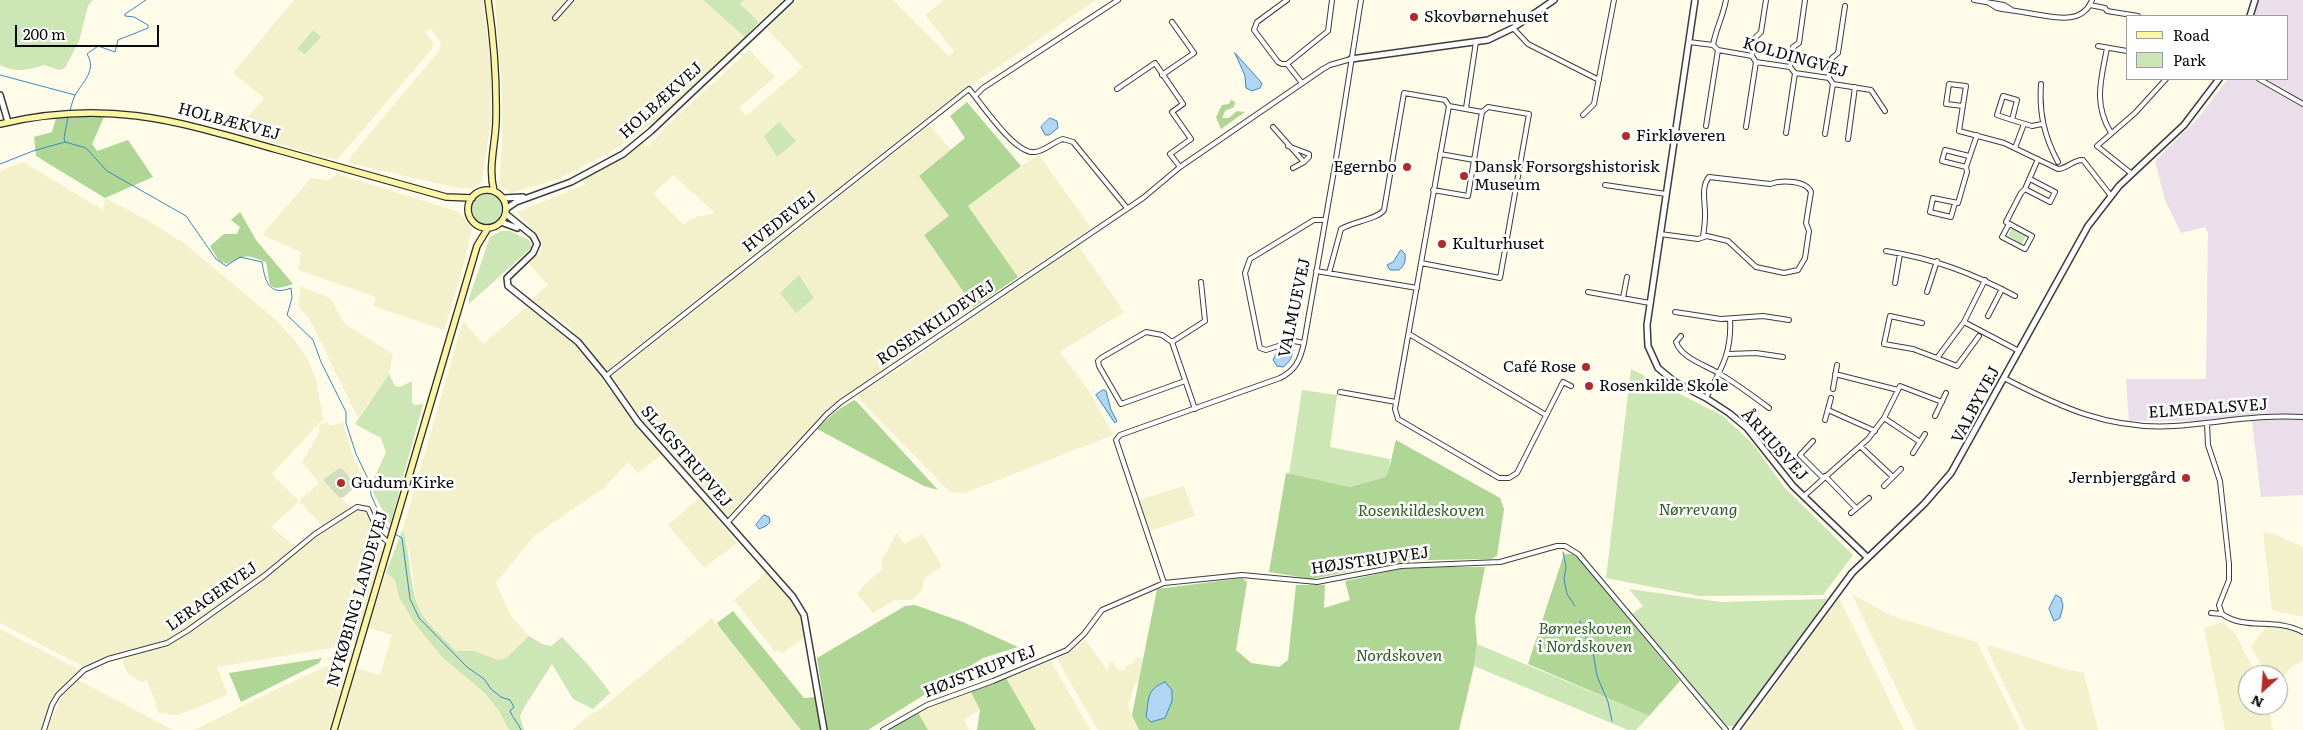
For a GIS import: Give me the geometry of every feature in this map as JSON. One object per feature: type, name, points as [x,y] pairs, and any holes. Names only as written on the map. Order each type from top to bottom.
[{"type":"main road","points":[[488,0],[496,70],[496,124],[492,164],[494,191]]},
{"type":"main road","name":"HOLBÆKVEJ","points":[[0,124],[66,112],[116,112],[171,120],[446,198],[468,209]]},
{"type":"main road","points":[[484,190],[494,191],[503,198],[506,212],[501,222],[488,228],[478,226],[471,218],[468,209],[472,198],[484,190],[492,164]]},
{"type":"main road","name":"HOLBÆKVEJ","points":[[446,198],[472,198]]},
{"type":"main road","name":"NYKØBING LANDEVEJ","points":[[334,730],[477,246],[478,226]]},
{"type":"main road","name":"NYKØBING LANDEVEJ","points":[[477,246],[488,228]]},
{"type":"street","points":[[555,18],[571,0]]},
{"type":"street","name":"HOLBÆKVEJ","points":[[506,212],[516,202],[571,182],[594,171],[630,148],[790,0]]},
{"type":"street","points":[[1118,0],[983,88],[975,96],[1012,140],[1024,150],[1029,152],[1040,151],[1062,139],[1073,142],[1127,208]]},
{"type":"street","points":[[1287,0],[1257,22],[1254,27],[1255,32],[1278,62],[1282,64],[1287,64],[1328,31],[1332,0]]},
{"type":"street","name":"VALMUEVEJ","points":[[1164,583],[1116,440],[1120,435],[1289,374],[1296,367],[1301,358],[1304,343],[1361,0]]},
{"type":"street","name":"ROSENKILDEVEJ","points":[[727,523],[840,402],[1127,208],[1180,167],[1330,65],[1351,59],[1495,38],[1554,0]]},
{"type":"street","points":[[1583,115],[1594,104],[1614,0]]},
{"type":"street","name":"ÅRHUSVEJ","points":[[1695,0],[1646,336],[1652,358],[1666,375],[1706,398],[1747,428],[1765,448],[1784,475],[1867,558]]},
{"type":"street","points":[[1689,42],[1714,45],[1716,25],[1723,19],[1726,0]]},
{"type":"street","points":[[1752,56],[1755,38],[1761,32],[1766,0]]},
{"type":"street","points":[[1790,67],[1793,47],[1799,43],[1806,0]]},
{"type":"street","points":[[1974,0],[2004,5],[2012,10],[2069,18],[2082,13],[2092,0]]},
{"type":"street","points":[[2250,15],[2255,0]]},
{"type":"street","points":[[2090,5],[2105,8],[2107,11],[2132,15]]},
{"type":"street","points":[[1828,78],[1832,58],[1838,53],[1845,6]]},
{"type":"street","points":[[1162,74],[1194,53],[1172,22]]},
{"type":"street","points":[[1513,28],[1528,44],[1599,80]]},
{"type":"street","points":[[1466,108],[1476,42]]},
{"type":"street","name":"KOLDINGVEJ","points":[[1714,45],[1718,50],[1752,56],[1756,62],[1790,67],[1795,73],[1828,78],[1833,84],[1871,90],[1885,111]]},
{"type":"street","points":[[2098,46],[2126,51]]},
{"type":"street","points":[[2107,48],[2099,101],[2104,121],[2111,133]]},
{"type":"street","points":[[1706,126],[1718,50]]},
{"type":"street","points":[[1746,128],[1756,62]]},
{"type":"street","points":[[1117,89],[1154,63],[1183,104],[1172,112],[1191,139],[1170,154],[1180,167]]},
{"type":"street","points":[[1287,64],[1302,83]]},
{"type":"street","points":[[1786,133],[1795,73]]},
{"type":"street","points":[[2132,174],[2096,146],[2135,113],[2165,80]]},
{"type":"street","name":"VALBYVEJ","points":[[1736,730],[1843,584],[1867,558],[1924,504],[1951,473],[2077,244],[2111,196],[2184,125],[2218,80]]},
{"type":"street","points":[[2261,80],[2303,104]]},
{"type":"street","points":[[1825,134],[1833,84]]},
{"type":"street","points":[[1963,106],[1946,104],[1949,84],[1966,86],[1963,106],[1959,131],[2015,148],[2060,169],[2079,160],[2085,161],[2111,196]]},
{"type":"street","points":[[2041,84],[2042,124],[2050,148],[2058,162]]},
{"type":"street","points":[[1848,139],[1855,87]]},
{"type":"street","name":"HVEDEVEJ","points":[[606,376],[970,89],[975,96]]},
{"type":"street","points":[[1329,273],[1341,229],[1351,223],[1377,217],[1384,210],[1404,93],[1445,100],[1449,106],[1396,402],[1396,416],[1401,423],[1503,478],[1514,476],[1517,473],[1563,382],[1571,386]]},
{"type":"street","points":[[0,95],[8,122]]},
{"type":"street","points":[[2012,120],[2017,100],[2002,96],[1997,115],[2012,120],[2024,124],[2032,126],[2042,124]]},
{"type":"street","points":[[1449,106],[1482,112]]},
{"type":"street","points":[[1421,263],[1500,278],[1530,114],[1488,107],[1482,112],[1468,196],[1433,190]]},
{"type":"street","points":[[2015,148],[2024,124]]},
{"type":"street","points":[[1273,127],[1304,162]]},
{"type":"street","points":[[1955,203],[1933,198],[1930,212],[1951,217],[1955,203],[1958,203],[1967,172],[1966,167],[1969,156],[1977,135]]},
{"type":"street","points":[[1287,145],[1308,154],[1309,157],[1292,168]]},
{"type":"street","points":[[1966,167],[1942,161],[1945,150],[1969,156]]},
{"type":"street","points":[[1440,154],[1474,160]]},
{"type":"street","points":[[2009,224],[2002,237],[2025,248],[2032,236],[2006,222],[2021,192],[2025,189],[2038,159]]},
{"type":"street","points":[[1660,234],[1698,239],[1707,236],[1728,241],[1756,267],[1784,273],[1798,270],[1805,258],[1809,231],[1806,223],[1811,192],[1806,185],[1778,181],[1770,184],[1709,177],[1706,182],[1703,207],[1706,214],[1703,237]]},
{"type":"street","points":[[2025,189],[2050,202],[2055,192],[2030,179]]},
{"type":"street","points":[[1605,185],[1666,194]]},
{"type":"street","name":"HOLBÆKVEJ","points":[[503,198],[510,199],[534,195]]},
{"type":"street","points":[[506,212],[531,234]]},
{"type":"street","points":[[1304,343],[1294,342],[1266,350],[1260,348],[1245,273],[1246,264],[1250,259],[1314,220],[1325,220]]},
{"type":"street","points":[[501,222],[531,234]]},
{"type":"street","name":"SLAGSTRUPVEJ","points":[[531,234],[535,239],[536,250],[507,278],[508,286],[570,334],[606,376],[638,422],[793,597],[804,614],[824,730]]},
{"type":"street","points":[[1886,251],[1936,261],[1985,280],[2015,296]]},
{"type":"street","points":[[1895,283],[1900,254]]},
{"type":"street","points":[[1927,292],[1936,261]]},
{"type":"street","points":[[1316,271],[1417,288]]},
{"type":"street","points":[[1623,298],[1627,277]]},
{"type":"street","points":[[1937,358],[1964,322],[1985,280]]},
{"type":"street","points":[[1172,342],[1205,321],[1201,282]]},
{"type":"street","points":[[1988,316],[2002,289]]},
{"type":"street","points":[[1588,292],[1650,303]]},
{"type":"street","points":[[1675,312],[1730,319],[1763,316],[1789,320]]},
{"type":"street","points":[[1922,323],[1890,316],[1884,344],[1913,350],[1956,366],[1979,336]]},
{"type":"street","points":[[1706,398],[1728,354],[1731,335],[1730,319]]},
{"type":"street","points":[[1964,322],[2019,351]]},
{"type":"street","points":[[1185,381],[1121,404],[1098,361],[1146,332],[1162,335],[1172,342],[1195,409]]},
{"type":"street","points":[[1409,334],[1546,415]]},
{"type":"street","points":[[1681,336],[1676,342],[1678,347],[1699,363],[1720,373],[1769,408]]},
{"type":"street","points":[[1728,354],[1756,353],[1783,357]]},
{"type":"street","points":[[1833,389],[1837,365]]},
{"type":"street","points":[[1835,374],[1898,390]]},
{"type":"street","name":"ELMEDALSVEJ","points":[[2004,378],[2056,405],[2104,421],[2150,426],[2207,423],[2258,417],[2303,417]]},
{"type":"street","points":[[1804,496],[1861,446],[1875,430],[1884,418],[1900,386],[1942,402]]},
{"type":"street","points":[[1340,392],[1396,402]]},
{"type":"street","points":[[1935,416],[1946,393]]},
{"type":"street","points":[[1825,420],[1832,398]]},
{"type":"street","points":[[1828,410],[1875,430]]},
{"type":"street","points":[[1884,418],[1920,442]]},
{"type":"street","points":[[2207,423],[2208,445],[2220,481],[2229,565],[2230,580],[2219,605],[2222,614]]},
{"type":"street","points":[[1913,453],[1925,434]]},
{"type":"street","points":[[1813,442],[1800,455],[1856,508]]},
{"type":"street","points":[[1861,446],[1893,477]]},
{"type":"street","points":[[1884,486],[1901,469]]},
{"type":"street","points":[[1851,513],[1869,498]]},
{"type":"street","name":"LERAGERVEJ","points":[[44,730],[58,695],[84,670],[108,659],[167,643],[264,576],[316,534],[356,507],[368,509],[380,535],[389,543]]},
{"type":"street","name":"HØJSTRUPVEJ","points":[[883,730],[927,705],[994,681],[1066,650],[1084,634],[1102,610],[1164,583],[1242,575],[1317,582],[1401,566],[1500,562],[1558,546],[1565,546],[1578,554],[1726,730]]},
{"type":"street","points":[[2211,613],[2222,614],[2240,623],[2278,624],[2303,632]]},
{"type":"shaded area","points":[[2256,0],[2303,0],[2303,495],[2261,497],[2252,421],[2129,421],[2126,379],[2206,379],[2208,233],[2205,227],[2181,233],[2165,200],[2155,161],[2200,116],[2227,80],[2288,80],[2288,15],[2253,15]]},
{"type":"green space","points":[[0,0],[93,0],[88,6],[79,41],[65,68],[59,70],[44,65],[16,70],[0,65]]},
{"type":"green space","points":[[294,0],[483,0],[491,72],[491,122],[480,184],[472,189],[453,187],[349,163],[351,156],[438,52],[441,43],[430,28],[425,33],[433,42],[432,49],[337,160],[235,132],[264,98],[233,73]]},
{"type":"green space","points":[[495,0],[703,0],[745,37],[657,120],[609,153],[558,179],[510,193],[499,184],[502,146],[502,94]]},
{"type":"green space","points":[[703,0],[744,0],[740,4],[759,22],[745,37]]},
{"type":"green space","points":[[744,0],[783,0],[759,22],[740,4]]},
{"type":"green space","points":[[799,0],[893,0],[949,56],[954,51],[925,15],[944,0],[1096,0],[952,98],[608,370],[605,369],[570,328],[556,316],[530,301],[548,285],[529,263],[540,252],[541,244],[538,236],[517,212],[587,184],[582,179],[622,157],[642,141],[648,147],[669,124],[749,50],[775,77],[739,108],[746,116],[803,67],[767,29]],"holes":[[[673,175],[716,214],[698,216],[683,224],[653,194]]]},
{"type":"green space","points":[[313,30],[321,37],[305,54],[297,49]]},
{"type":"green space","points":[[1231,100],[1235,102],[1234,107],[1225,111],[1222,118],[1229,118],[1237,111],[1245,112],[1221,129],[1216,117],[1222,105],[1229,104]]},
{"type":"green space","points":[[967,102],[1021,166],[968,206],[1018,277],[974,307],[924,235],[949,216],[919,176],[965,138],[950,116]]},
{"type":"green space","points":[[74,116],[104,117],[92,144],[97,151],[128,140],[153,177],[105,198],[36,156],[34,137],[52,132],[56,118]]},
{"type":"green space","points":[[779,122],[796,141],[777,157],[764,136]]},
{"type":"green space","points":[[930,125],[951,150],[919,176],[949,216],[924,235],[974,307],[911,349],[830,409],[731,514],[724,513],[643,421],[612,376]]},
{"type":"green space","points":[[1039,155],[1091,228],[1018,277],[968,206],[1021,166]]},
{"type":"green space","points":[[23,162],[103,210],[105,198],[147,220],[184,243],[274,318],[297,343],[308,360],[316,379],[323,419],[272,474],[299,501],[271,527],[295,546],[262,575],[188,628],[166,641],[107,656],[87,666],[82,666],[0,623],[0,171]]},
{"type":"green space","points":[[338,174],[459,212],[472,229],[462,271],[444,330],[373,306],[376,297],[298,270],[301,252],[262,235],[311,178],[328,180]]},
{"type":"green space","points":[[488,193],[494,194],[499,198],[503,203],[503,215],[499,220],[494,224],[488,225],[482,224],[477,220],[473,215],[472,209],[473,203],[477,198],[482,194]]},
{"type":"green space","points":[[240,212],[256,240],[293,284],[277,288],[270,285],[266,262],[246,257],[227,264],[219,261],[210,246],[224,234],[237,234],[240,227],[231,220]]},
{"type":"green space","points":[[2012,228],[2026,235],[2022,244],[2008,235]]},
{"type":"green space","points":[[501,231],[510,231],[529,240],[532,247],[469,304],[469,298],[490,237]]},
{"type":"green space","points":[[1078,245],[1124,312],[1060,352],[1091,394],[1113,435],[965,493],[950,492],[858,398],[859,393],[899,369]]},
{"type":"green space","points":[[799,275],[814,298],[796,313],[780,293]]},
{"type":"green space","points":[[300,286],[330,298],[344,323],[393,354],[389,374],[358,418],[310,320],[299,307]]},
{"type":"green space","points":[[527,307],[573,342],[636,424],[639,432],[642,431],[663,454],[637,473],[628,462],[605,487],[534,536],[496,583],[511,616],[529,636],[506,658],[498,660],[474,651],[456,651],[424,616],[417,605],[409,548],[403,529],[463,321],[483,344]]},
{"type":"green space","name":"Nørrevang","points":[[1631,369],[1723,416],[1753,444],[1784,487],[1853,555],[1823,595],[1699,596],[1606,578]]},
{"type":"green space","points":[[389,374],[395,386],[400,387],[412,381],[412,402],[414,405],[423,404],[390,525],[374,494],[372,483],[386,452],[381,438],[355,424]]},
{"type":"green space","points":[[1302,390],[1337,395],[1330,447],[1390,459],[1388,475],[1350,487],[1289,474]]},
{"type":"green space","points":[[854,400],[938,490],[924,486],[817,429],[835,412]]},
{"type":"green space","points":[[327,422],[330,426],[343,422],[352,454],[364,479],[352,479],[344,470],[339,468],[323,480],[351,508],[323,527],[299,501],[319,483],[302,462],[320,430],[318,428],[321,424]]},
{"type":"green space","name":"Rosenkildeskoven","points":[[1396,440],[1500,498],[1504,509],[1497,556],[1491,559],[1431,560],[1382,565],[1312,579],[1269,572],[1286,473],[1350,487],[1385,477]]},
{"type":"green space","points":[[339,468],[344,470],[356,486],[344,497],[340,498],[323,480]]},
{"type":"green space","points":[[1184,486],[1195,516],[1149,531],[1138,500]]},
{"type":"green space","points":[[699,498],[737,543],[704,568],[668,525]]},
{"type":"green space","points":[[355,511],[362,511],[368,515],[383,551],[355,644],[217,667],[228,695],[178,715],[159,713],[147,680],[141,682],[128,674],[122,661],[126,657],[169,644],[196,629],[258,584],[300,549]]},
{"type":"green space","points":[[403,529],[412,586],[417,604],[429,622],[456,651],[474,651],[498,660],[506,658],[529,636],[542,644],[551,646],[562,637],[610,693],[593,709],[573,699],[552,664],[523,709],[520,717],[524,730],[509,730],[499,711],[485,693],[442,657],[415,624],[399,597],[395,580],[386,572]]},
{"type":"green space","points":[[2263,532],[2274,534],[2303,547],[2303,617],[2272,610]]},
{"type":"green space","points":[[896,533],[905,544],[922,533],[942,566],[924,579],[922,590],[912,600],[894,600],[873,613],[857,594],[866,583],[883,569],[881,559],[888,550]]},
{"type":"green space","name":"Børneskoven i Nordskoven","points":[[1564,554],[1573,554],[1581,561],[1680,681],[1649,716],[1528,664]]},
{"type":"green space","name":"Nordskoven","points":[[1485,567],[1475,618],[1477,644],[1474,666],[1459,730],[1139,730],[1132,715],[1157,589],[1242,578],[1247,582],[1236,650],[1251,663],[1279,667],[1288,660],[1296,585],[1325,585],[1324,608],[1350,600],[1345,581],[1400,569]]},
{"type":"green space","points":[[386,572],[395,580],[399,597],[415,624],[442,657],[485,693],[499,711],[509,730],[340,730],[356,668],[380,675],[392,635],[368,628]]},
{"type":"green space","points":[[767,572],[793,602],[802,616],[805,637],[783,653],[777,650],[775,652],[734,600]]},
{"type":"green space","points":[[1629,589],[1721,602],[1827,599],[1735,726],[1726,726],[1632,614],[1643,606]]},
{"type":"green space","points":[[1852,594],[1892,616],[1977,642],[2020,730],[1916,730]]},
{"type":"green space","points":[[1839,598],[1904,730],[1743,730]]},
{"type":"green space","points":[[915,605],[963,622],[1018,647],[983,658],[868,730],[828,730],[817,658],[905,606]]},
{"type":"green space","points":[[733,611],[804,698],[816,697],[822,730],[801,730],[721,629],[717,623]]},
{"type":"green space","points":[[712,618],[801,730],[572,730],[592,713],[597,712]]},
{"type":"green space","points":[[2222,622],[2235,633],[2251,665],[2238,665],[2238,715],[2270,715],[2273,730],[2225,730],[2204,628]]},
{"type":"green space","points":[[2267,625],[2290,628],[2303,634],[2303,660],[2288,670],[2288,665],[2261,665],[2251,647]]},
{"type":"green space","points":[[0,629],[76,668],[78,671],[56,693],[41,730],[0,730]]},
{"type":"green space","points":[[1085,639],[1108,672],[1109,663],[1113,662],[1117,669],[1124,671],[1126,666],[1134,663],[1136,657],[1143,659],[1139,683],[1135,683],[1128,706],[1139,730],[1098,730],[1057,659],[1075,649]]},
{"type":"green space","points":[[1477,644],[1649,716],[1636,730],[1628,730],[1474,666]]},
{"type":"green space","points":[[1988,645],[2068,670],[2084,673],[2098,730],[2026,730],[1987,649]]},
{"type":"green space","points":[[351,655],[329,730],[194,730],[277,689]]},
{"type":"green space","points":[[322,658],[319,663],[241,702],[229,673]]},
{"type":"green space","points":[[1051,661],[1090,730],[1036,730],[1006,678]]},
{"type":"green space","points":[[1006,678],[1036,730],[977,730],[980,710],[971,692]]},
{"type":"green space","points":[[78,680],[173,730],[47,730],[61,698]]},
{"type":"green space","points":[[971,692],[980,710],[964,720],[969,730],[928,730],[917,711],[945,699]]},
{"type":"green space","points":[[917,711],[928,730],[889,730]]},
{"type":"water","points":[[1235,53],[1260,81],[1262,84],[1260,88],[1252,91],[1246,88],[1245,76]]},
{"type":"water","points":[[1050,118],[1057,121],[1058,128],[1049,135],[1045,135],[1041,127]]},
{"type":"water","points":[[1401,250],[1405,254],[1403,265],[1399,270],[1390,270],[1387,265],[1393,262]]},
{"type":"water","points":[[1286,348],[1293,349],[1290,359],[1283,367],[1277,366],[1273,360],[1276,354]]},
{"type":"water","points":[[1103,390],[1106,391],[1111,410],[1117,421],[1115,423],[1096,395]]},
{"type":"water","points":[[764,515],[769,517],[770,522],[759,529],[756,525]]},
{"type":"water","points":[[2056,595],[2061,598],[2063,606],[2060,618],[2054,621],[2049,609]]},
{"type":"water","points":[[1165,682],[1172,690],[1172,701],[1165,718],[1151,722],[1146,717],[1148,700],[1154,688]]},
{"type":"waterway","points":[[70,111],[75,95],[90,71],[90,60],[87,54],[98,46],[115,52],[118,40],[148,28],[148,25],[134,17],[125,16],[125,14],[146,0]]},
{"type":"waterway","points":[[0,75],[75,95]]},
{"type":"waterway","points":[[65,142],[68,117]]},
{"type":"waterway","points":[[0,164],[33,151],[65,142],[86,148],[107,171],[186,216],[216,259],[226,266],[240,257],[262,262],[266,281],[269,285],[277,290],[291,288],[292,298],[287,315],[313,340],[321,362],[346,412],[346,423],[356,454],[370,483],[371,495],[385,526],[390,530]]},
{"type":"waterway","points":[[395,534],[402,538],[410,599],[419,618],[467,667],[484,679],[491,689],[501,697],[510,700],[514,707],[510,711],[521,730]]},
{"type":"waterway","points":[[1563,552],[1566,567],[1564,579],[1567,594],[1575,606]]},
{"type":"waterway","points":[[1580,621],[1581,630],[1592,646],[1597,676],[1608,702],[1612,721]]},
{"type":"place","name":"Skovbørnehuset","points":[[1414,17]]},
{"type":"place","name":"Firkløveren","points":[[1626,136]]},
{"type":"place","name":"Egernbo","points":[[1407,167]]},
{"type":"place","name":"Dansk Forsorgshistorisk Museum","points":[[1464,176]]},
{"type":"place","name":"Kulturhuset","points":[[1442,244]]},
{"type":"place","name":"Café Rose","points":[[1586,367]]},
{"type":"place","name":"Rosenkilde Skole","points":[[1589,386]]},
{"type":"place","name":"Jernbjerggård","points":[[2186,478]]},
{"type":"place","name":"Gudum Kirke","points":[[341,483]]}]
